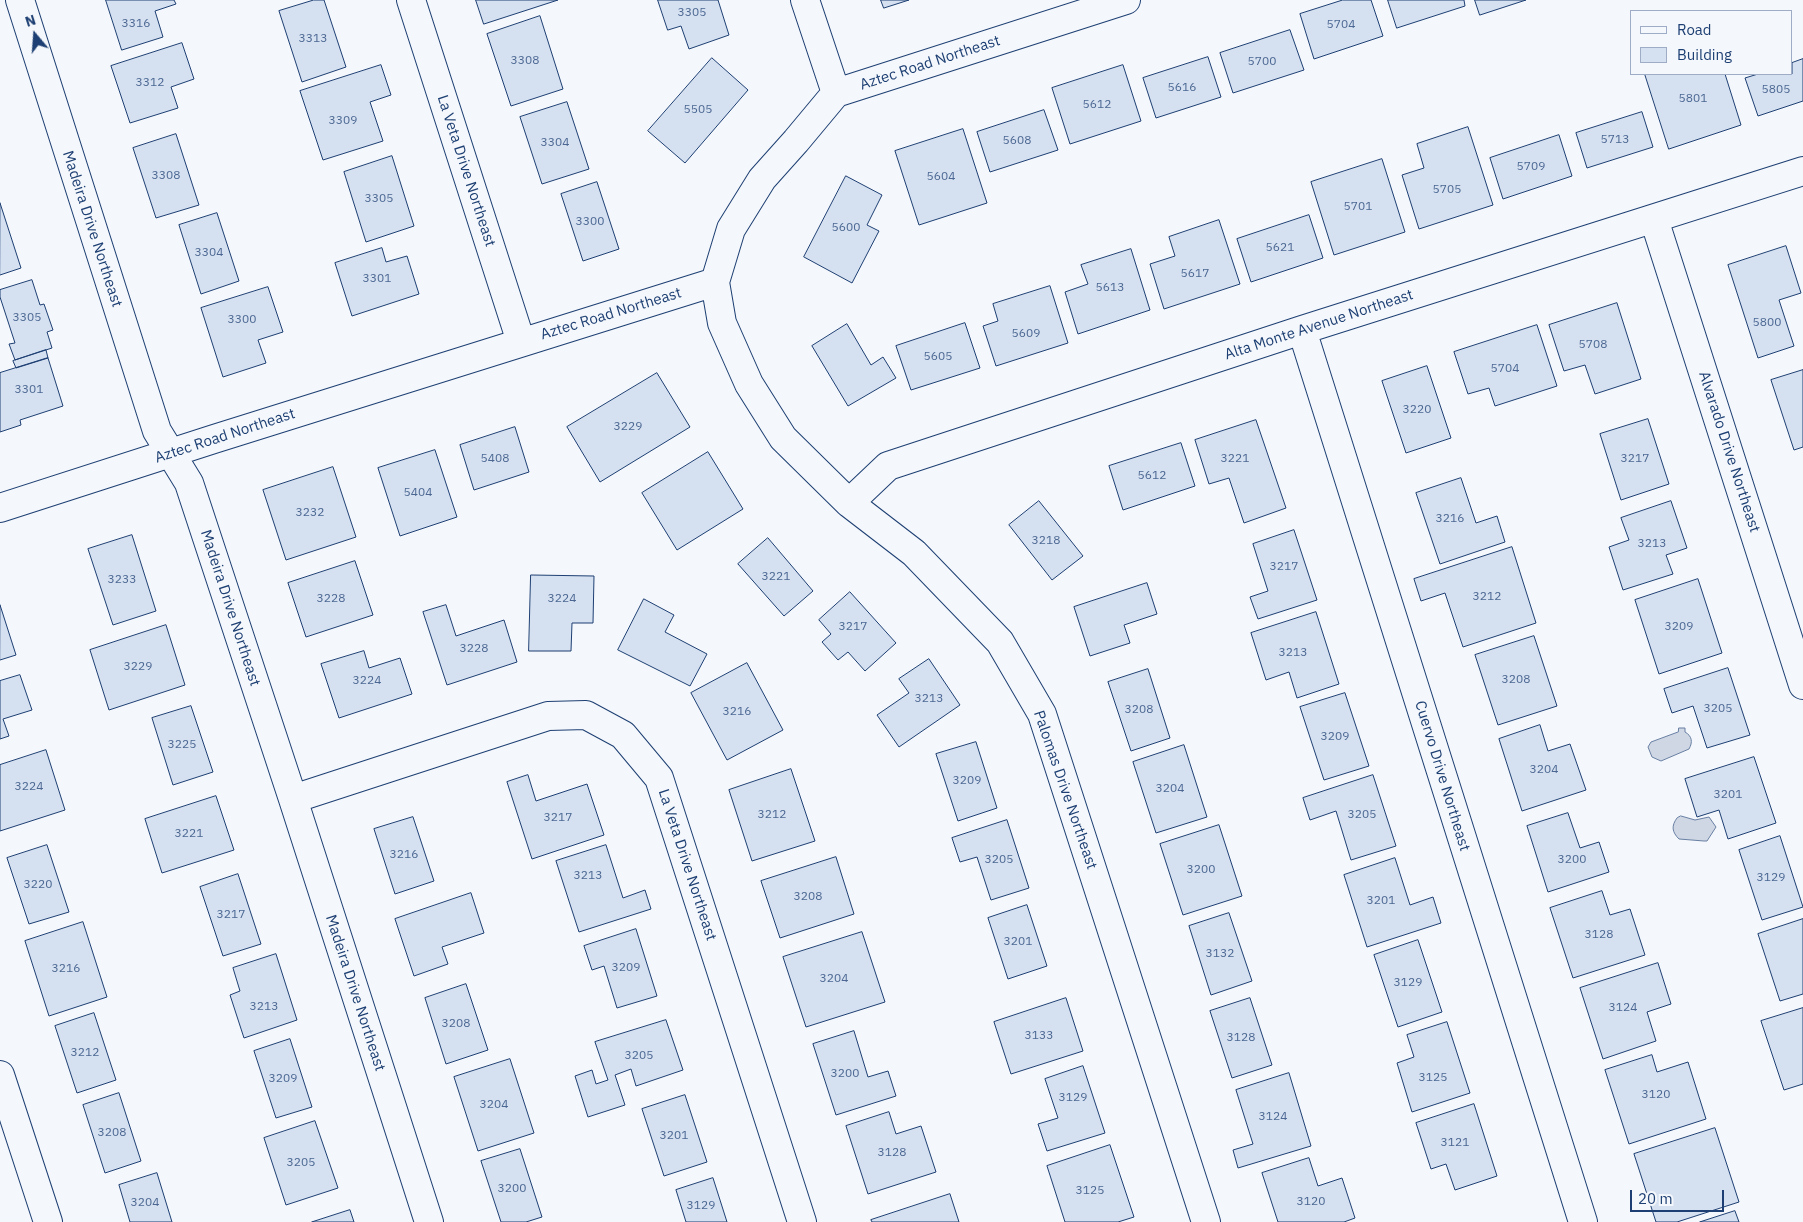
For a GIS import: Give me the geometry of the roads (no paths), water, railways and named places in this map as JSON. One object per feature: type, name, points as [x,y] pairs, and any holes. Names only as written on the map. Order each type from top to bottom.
[{"type":"street","name":"Madeira Drive Northeast","points":[[20,0],[156,431],[189,483],[429,1222]]},
{"type":"street","name":"La Veta Drive Northeast","points":[[411,0],[521,342]]},
{"type":"street","points":[[715,282],[731,229],[762,179],[836,94],[805,0]]},
{"type":"street","name":"Aztec Road Northeast","points":[[836,94],[1126,0]]},
{"type":"street","name":"Alta Monte Avenue Northeast","points":[[849,503],[888,466],[1302,330],[1803,171]]},
{"type":"street","name":"Alvarado Drive Northeast","points":[[1654,219],[1803,685]]},
{"type":"street","name":"Aztec Road Northeast","points":[[0,508],[715,282]]},
{"type":"street","name":"Palomas Drive Northeast","points":[[715,282],[722,323],[749,384],[783,438],[849,503],[914,552],[1000,642],[1042,714],[1206,1222]]},
{"type":"street","name":"Cuervo Drive Northeast","points":[[1302,330],[1574,1220]]},
{"type":"street","name":"La Veta Drive Northeast","points":[[293,799],[548,716],[586,715],[622,735],[659,778],[802,1222]]},
{"type":"street","points":[[0,1075],[48,1222]]}]
